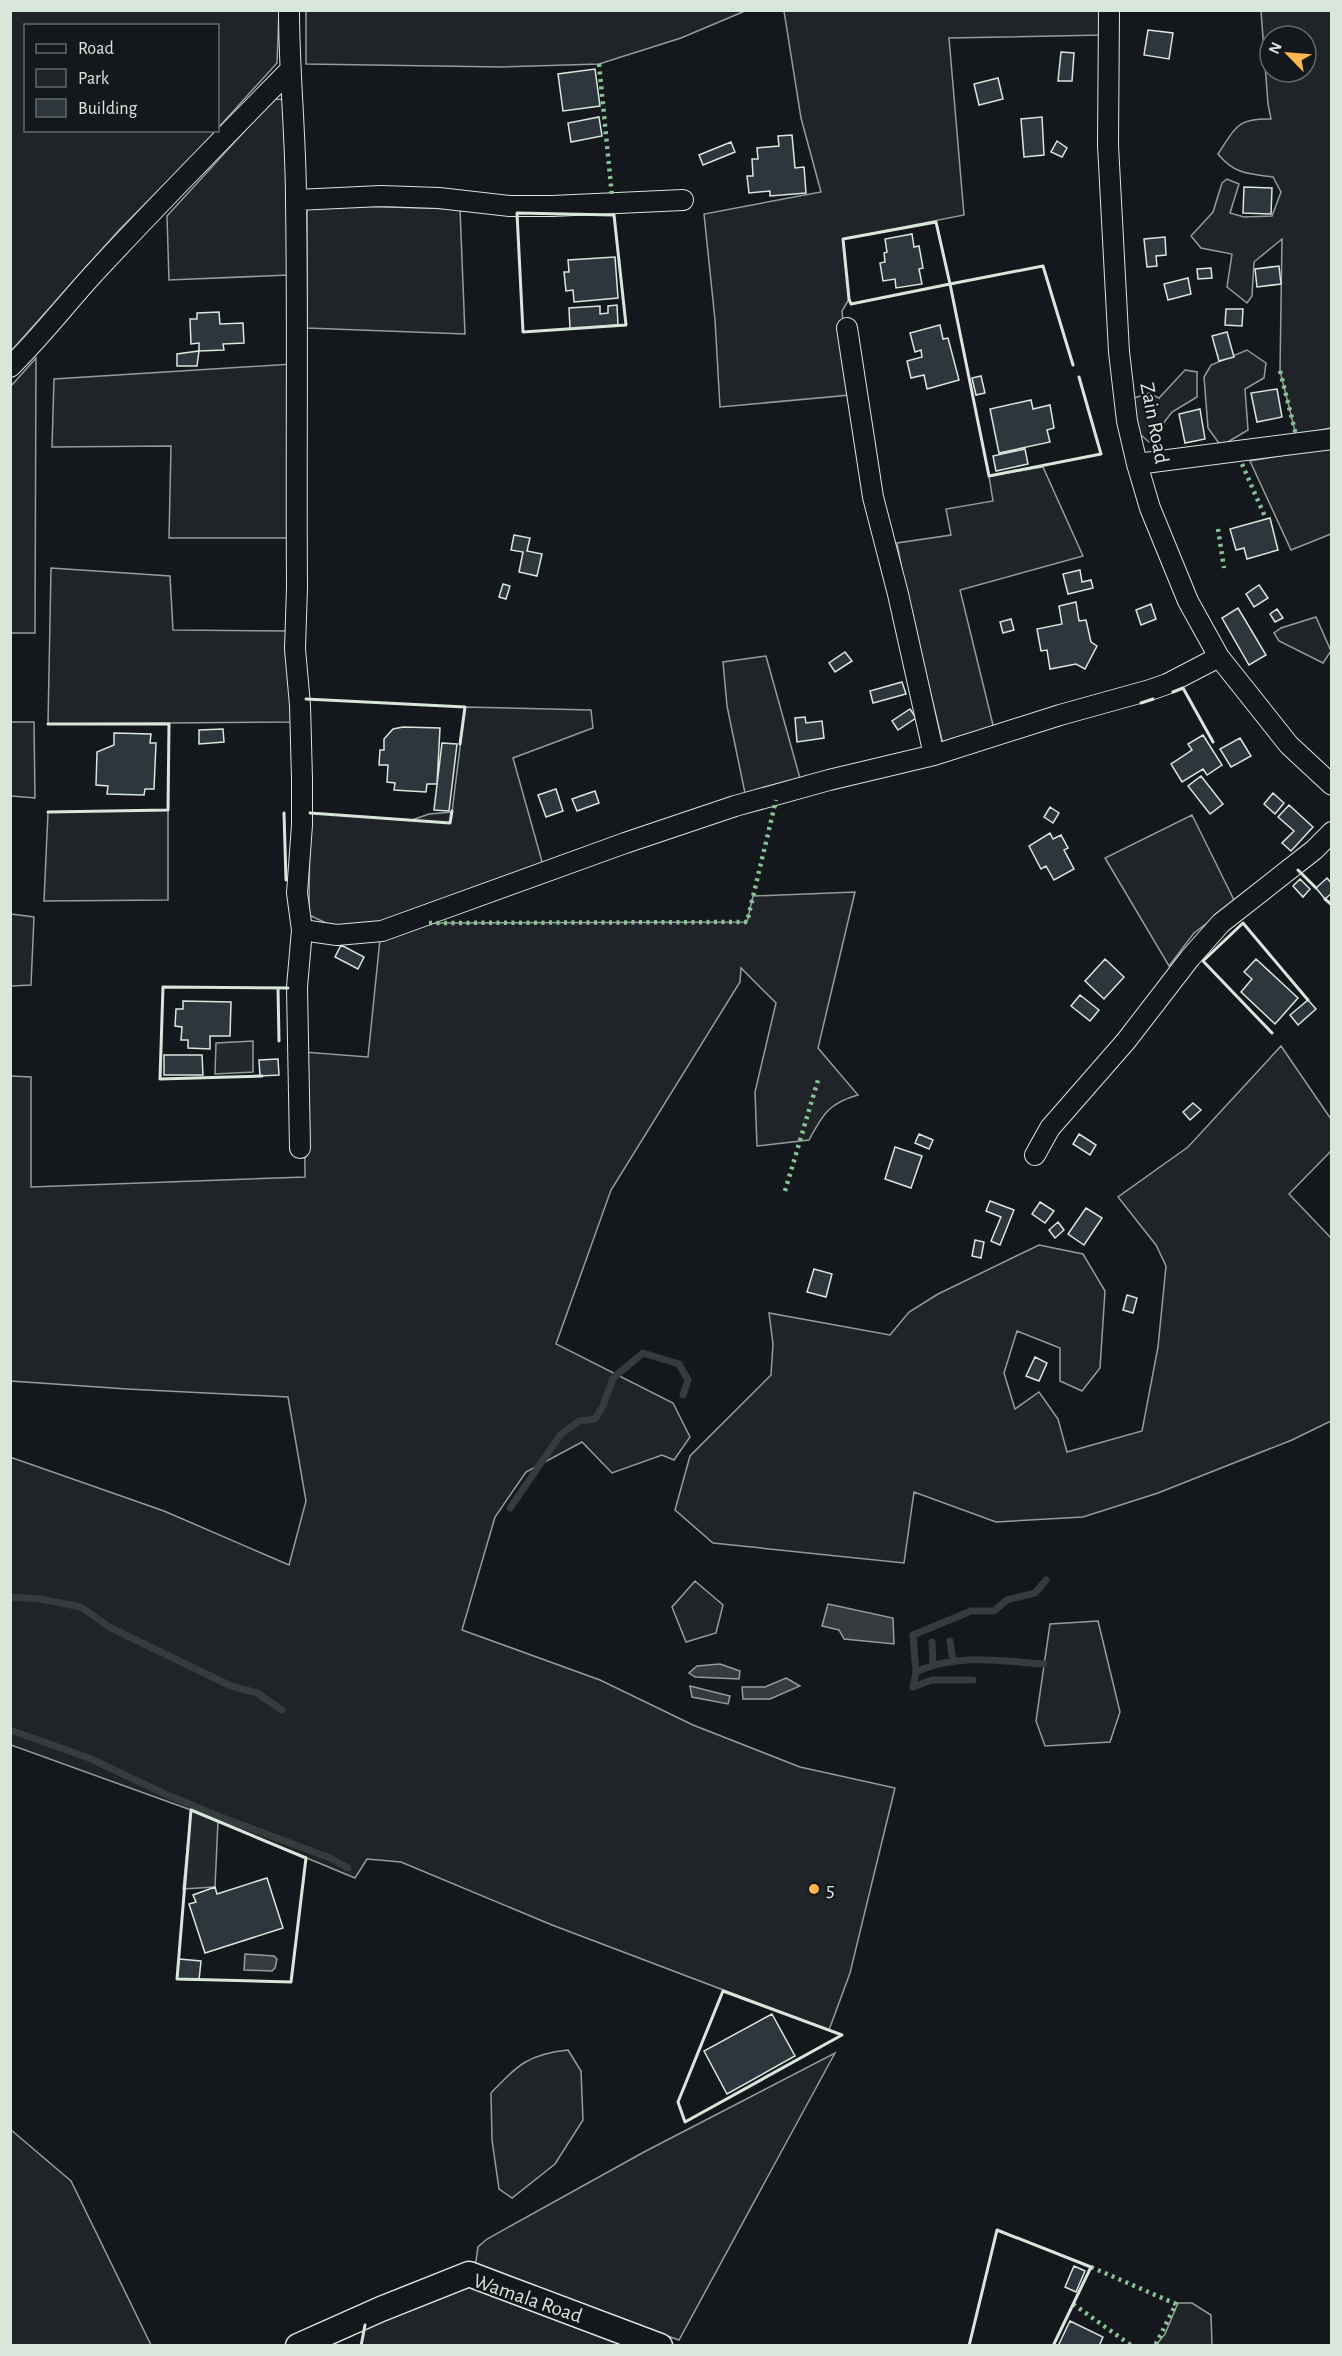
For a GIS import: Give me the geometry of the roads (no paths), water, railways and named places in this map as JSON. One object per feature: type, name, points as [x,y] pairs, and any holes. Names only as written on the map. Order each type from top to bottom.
[{"type":"street","points":[[289,10],[289,71],[294,116],[297,200],[295,649],[302,751],[302,825],[297,893],[302,930],[297,987],[300,1148]]},
{"type":"street","name":"Zain Road","points":[[1110,10],[1108,145],[1119,352],[1127,421],[1137,464],[1150,508],[1184,591],[1220,657],[1289,745],[1332,785]]},
{"type":"street","points":[[10,367],[40,338],[80,288],[119,246],[289,71]]},
{"type":"street","points":[[297,200],[381,196],[439,198],[529,206],[683,200]]},
{"type":"street","points":[[847,328],[873,497],[934,755]]},
{"type":"street","points":[[1137,464],[1332,440]]},
{"type":"street","points":[[302,930],[338,935],[382,931],[625,843],[735,806],[934,755],[1167,684],[1220,657]]},
{"type":"street","points":[[1035,1155],[1042,1139],[1057,1119],[1126,1041],[1190,958],[1221,923],[1314,850],[1332,832]]},
{"type":"street","name":"Wamala Road","points":[[298,2346],[371,2313],[469,2274],[660,2346]]},
{"type":"waterway","points":[[510,1508],[561,1434],[579,1421],[595,1419],[603,1406],[613,1378],[643,1353],[679,1364],[688,1380],[683,1395]]},
{"type":"waterway","points":[[916,1672],[913,1635],[971,1611],[994,1611],[1007,1600],[1035,1593],[1046,1580]]},
{"type":"waterway","points":[[10,1597],[40,1599],[81,1607],[111,1628],[231,1686],[257,1693],[282,1710]]},
{"type":"waterway","points":[[950,1641],[953,1662]]},
{"type":"waterway","points":[[932,1642],[933,1664]]},
{"type":"waterway","points":[[973,1680],[932,1680],[913,1687],[916,1672],[946,1662],[995,1660],[1044,1664]]},
{"type":"waterway","points":[[10,1730],[89,1758],[165,1794],[330,1858],[348,1868]]},
{"type":"place","name":"5","points":[[814,1889]]}]
